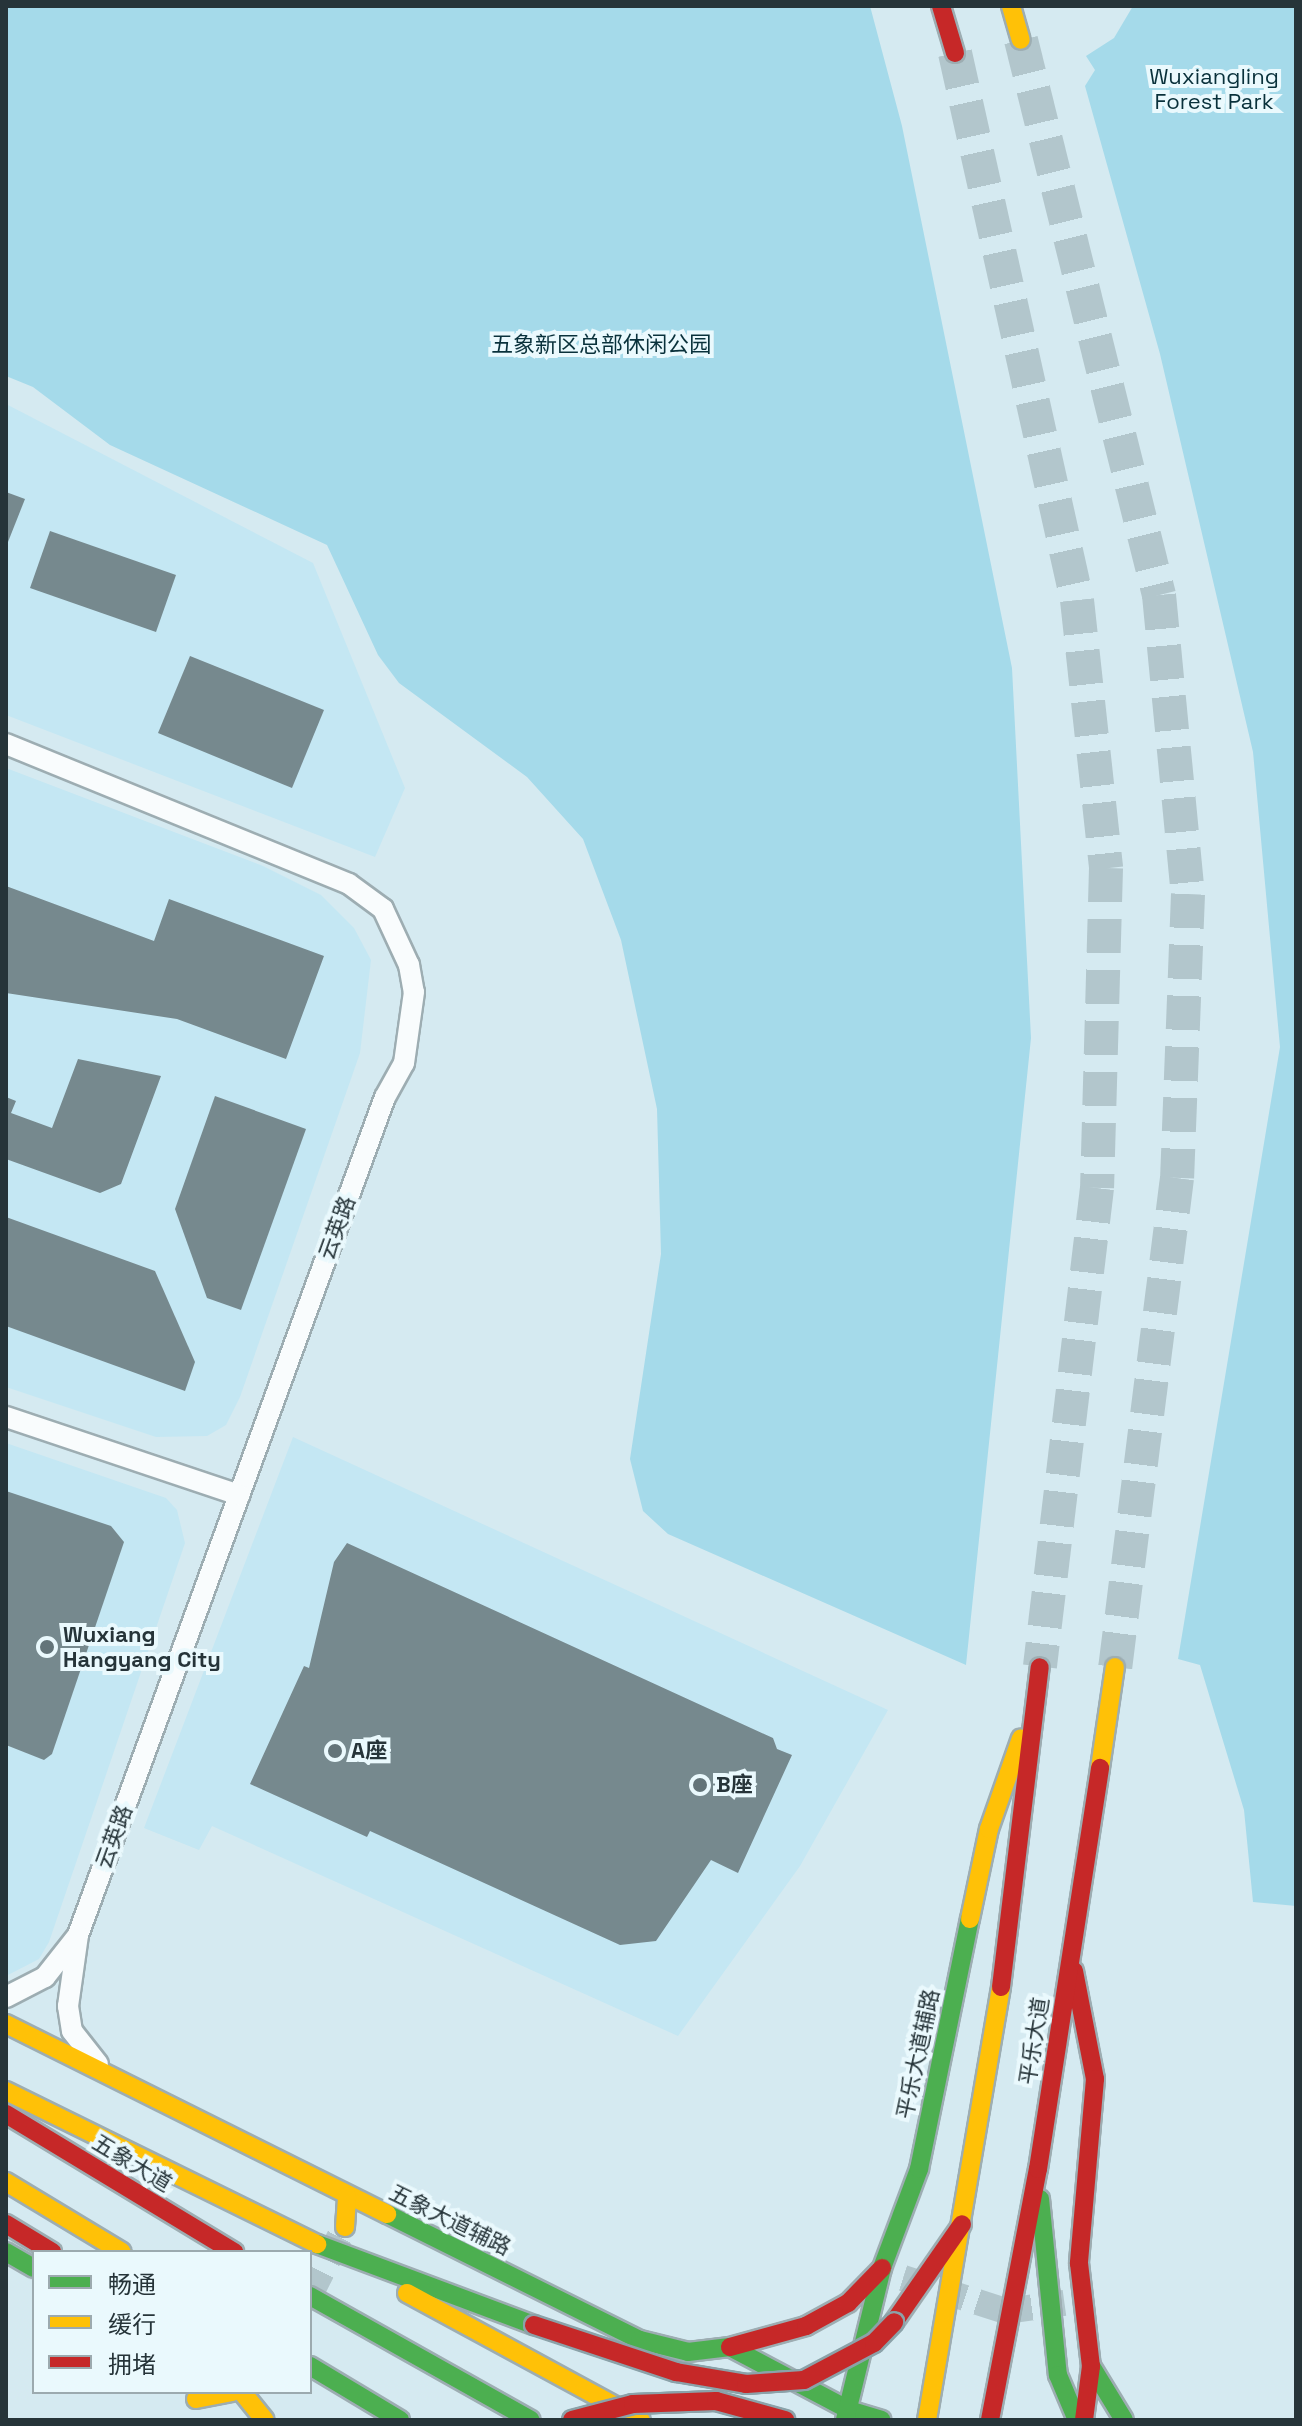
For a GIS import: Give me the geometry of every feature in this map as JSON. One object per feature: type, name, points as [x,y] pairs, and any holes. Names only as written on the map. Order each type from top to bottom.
[{"type":"main road","points":[[941,6],[955,53]]},
{"type":"main road","points":[[1011,6],[1021,40]]},
{"type":"main road","points":[[927,2420],[968,2216],[1040,1667]]},
{"type":"main road","name":"平乐大道","points":[[992,2416],[1038,2169],[1115,1667]]},
{"type":"main road","name":"平乐大道辅路","points":[[847,2415],[885,2261],[919,2169],[989,1829],[1036,1697]]},
{"type":"main road","points":[[1071,1955],[1095,2079],[1079,2263],[1091,2366],[1077,2417]]},
{"type":"main road","name":"五象大道辅路","points":[[6,2024],[640,2340],[688,2352],[730,2347],[806,2326],[848,2303],[885,2261]]},
{"type":"main road","points":[[6,2091],[328,2249],[641,2420]]},
{"type":"main road","name":"五象大道","points":[[6,2114],[231,2250]]},
{"type":"main road","points":[[1038,2169],[1048,2300],[1058,2375],[1077,2417]]},
{"type":"main road","points":[[6,2182],[119,2250]]},
{"type":"main road","points":[[345,2227],[347,2196]]},
{"type":"main road","points":[[328,2249],[534,2325],[676,2372],[746,2384],[804,2380],[874,2343],[894,2322],[968,2216]]},
{"type":"main road","points":[[6,2224],[49,2250]]},
{"type":"main road","points":[[6,2252],[32,2270]]},
{"type":"main road","points":[[885,2261],[903,2278]]},
{"type":"main road","points":[[6,2275],[32,2271]]},
{"type":"main road","points":[[1064,2303],[1083,2293]]},
{"type":"main road","points":[[312,2297],[531,2420]]},
{"type":"main road","points":[[730,2347],[847,2415],[882,2420]]},
{"type":"main road","points":[[1091,2366],[1124,2420]]},
{"type":"main road","points":[[312,2367],[400,2420]]},
{"type":"main road","points":[[244,2394],[265,2420]]},
{"type":"main road","points":[[192,2395],[208,2420]]},
{"type":"main road","points":[[572,2420],[633,2404],[716,2401],[785,2420]]},
{"type":"street","name":"云英路","points":[[6,744],[310,864],[383,909],[409,965],[414,992],[404,1063],[385,1097],[78,1935]]},
{"type":"street","points":[[6,1417],[239,1495]]},
{"type":"street","points":[[6,1997],[45,1977],[78,1935]]},
{"type":"street","points":[[78,1935],[68,2006],[72,2031],[85,2053],[123,2083]]},
{"type":"shaded area","points":[[6,404],[313,563],[405,788],[375,857],[6,715]]},
{"type":"shaded area","points":[[6,768],[263,866],[321,895],[354,928],[371,960],[360,1053],[240,1397],[226,1425],[207,1436],[156,1437],[6,1387]]},
{"type":"shaded area","points":[[293,1437],[888,1710],[800,1866],[678,2036],[212,1826],[199,1850],[144,1828]]},
{"type":"shaded area","name":"Wuxiang Hangyang City","points":[[6,1443],[166,1498],[177,1510],[185,1543],[49,1942],[39,1959],[6,1976]]},
{"type":"green space","name":"五象新区总部休闲公园","points":[[6,6],[870,6],[902,126],[1012,668],[1031,1038],[966,1665],[668,1534],[643,1511],[630,1459],[661,1254],[657,1109],[621,940],[583,839],[527,777],[399,683],[378,655],[327,545],[110,445],[33,387],[6,376]]},
{"type":"green space","name":"Wuxiangling Forest Park","points":[[1133,6],[1296,6],[1296,1906],[1253,1902],[1244,1810],[1200,1665],[1178,1659],[1280,1047],[1253,752],[1160,354],[1085,86],[1095,70],[1086,56],[1114,38]]},
{"type":"building","points":[[6,492],[25,499],[6,547]]},
{"type":"building","points":[[50,531],[176,575],[156,632],[30,588]]},
{"type":"building","points":[[190,656],[324,710],[292,788],[158,733]]},
{"type":"building","points":[[6,886],[154,941],[169,899],[324,956],[286,1059],[177,1019],[6,993]]},
{"type":"building","points":[[78,1059],[161,1076],[121,1184],[100,1193],[6,1159],[6,1097],[16,1101],[11,1113],[52,1128]]},
{"type":"building","points":[[215,1096],[306,1129],[241,1310],[207,1298],[175,1209]]},
{"type":"building","points":[[6,1217],[155,1271],[195,1362],[185,1391],[6,1326]]},
{"type":"building","name":"Wuxiang Hangyang City","points":[[6,1491],[111,1526],[124,1542],[52,1754],[44,1760],[6,1745]]},
{"type":"building","points":[[347,1543],[773,1738],[777,1749],[792,1755],[738,1873],[711,1860],[656,1941],[620,1945],[370,1831],[367,1837],[250,1784],[304,1666],[309,1668],[334,1562]]},
{"type":"tunnel","points":[[1021,40],[1159,595],[1188,894],[1177,1178],[1115,1667]]},
{"type":"tunnel","points":[[955,53],[1077,600],[1106,868],[1097,1188],[1040,1667]]},
{"type":"tunnel","points":[[312,2291],[341,2234]]},
{"type":"tunnel","points":[[903,2278],[1006,2311],[1064,2303]]},
{"type":"traffic: fast","points":[[845,2420],[882,2268],[919,2169],[970,1919]]},
{"type":"traffic: fast","points":[[1040,2199],[1058,2375],[1077,2420]]},
{"type":"traffic: fast","points":[[387,2214],[640,2340],[688,2352],[730,2347],[849,2410],[882,2420]]},
{"type":"traffic: fast","points":[[317,2244],[534,2325]]},
{"type":"traffic: fast","points":[[6,2252],[32,2267]]},
{"type":"traffic: fast","points":[[312,2297],[531,2420]]},
{"type":"traffic: fast","points":[[1091,2366],[1124,2420]]},
{"type":"traffic: fast","points":[[312,2367],[400,2420]]},
{"type":"traffic: slow","points":[[1011,6],[1021,40]]},
{"type":"traffic: slow","points":[[1100,1768],[1115,1667]]},
{"type":"traffic: slow","points":[[970,1919],[989,1829],[1021,1738]]},
{"type":"traffic: slow","points":[[927,2420],[1001,1987]]},
{"type":"traffic: slow","points":[[6,2024],[387,2214]]},
{"type":"traffic: slow","points":[[6,2091],[317,2244]]},
{"type":"traffic: slow","points":[[6,2182],[119,2250]]},
{"type":"traffic: slow","points":[[345,2227],[347,2196]]},
{"type":"traffic: slow","points":[[407,2293],[641,2420]]},
{"type":"traffic: slow","points":[[196,2399],[222,2394]]},
{"type":"traffic: slow","points":[[244,2394],[265,2420]]},
{"type":"traffic: jam","points":[[941,6],[955,53]]},
{"type":"traffic: jam","points":[[1001,1987],[1040,1667]]},
{"type":"traffic: jam","points":[[990,2420],[1038,2169],[1100,1768]]},
{"type":"traffic: jam","points":[[1074,1971],[1095,2079],[1079,2263],[1091,2366],[1084,2420]]},
{"type":"traffic: jam","points":[[6,2114],[231,2250]]},
{"type":"traffic: jam","points":[[6,2224],[49,2250]]},
{"type":"traffic: jam","points":[[894,2322],[962,2224]]},
{"type":"traffic: jam","points":[[730,2347],[806,2326],[848,2303],[882,2268]]},
{"type":"traffic: jam","points":[[534,2325],[676,2372],[746,2384],[804,2380],[874,2343],[894,2322]]},
{"type":"traffic: jam","points":[[572,2420],[633,2404],[716,2401],[785,2420]]},
{"type":"place","name":"Wuxiang Hangyang City","points":[[47,1647]]},
{"type":"place","name":"A座","points":[[335,1751]]},
{"type":"place","name":"B座","points":[[700,1785]]}]
